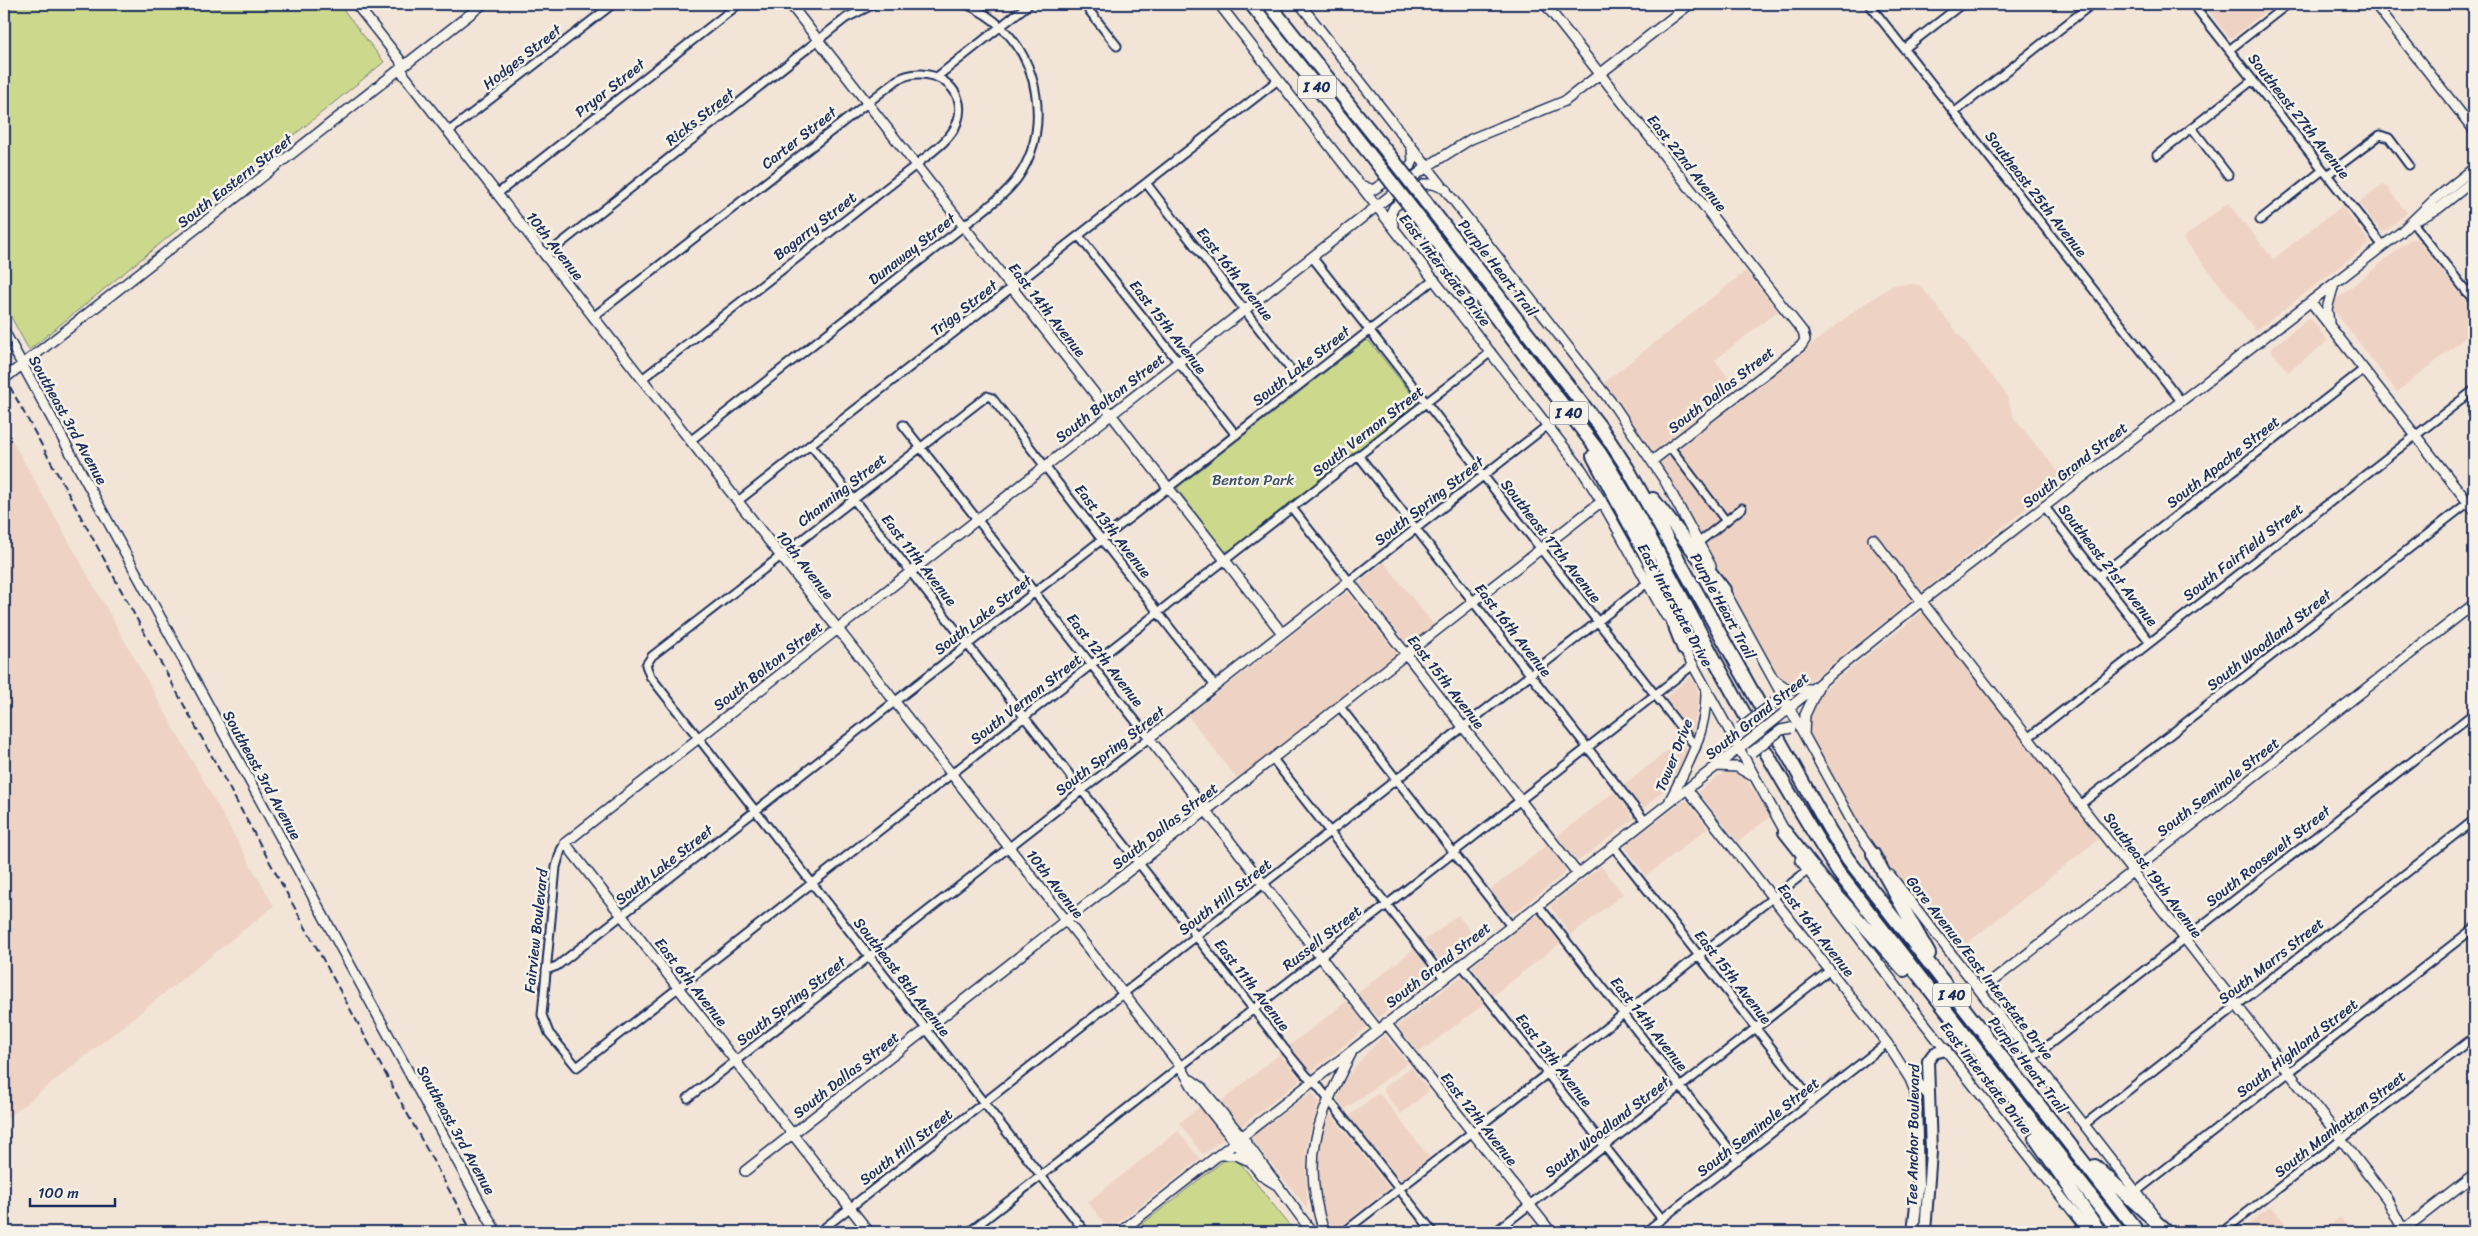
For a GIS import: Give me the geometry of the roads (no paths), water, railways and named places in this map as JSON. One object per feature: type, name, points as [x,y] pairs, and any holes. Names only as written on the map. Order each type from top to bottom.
[{"type":"highway","name":"Purple Heart Trail","points":[[1251,4],[1382,170],[1600,453],[1624,490],[1705,641],[1838,872],[2119,1232]]},
{"type":"highway","name":"Purple Heart Trail","points":[[1269,4],[1601,428],[1618,454],[1829,829],[1871,892],[2138,1232]]},
{"type":"highway","points":[[1558,398],[1589,448],[1648,559],[1684,649]]},
{"type":"highway","points":[[1618,454],[1671,525],[1724,590]]},
{"type":"highway","points":[[1785,832],[1842,902],[1921,990],[1956,1024]]},
{"type":"highway","points":[[1874,854],[1922,942],[1958,1001]]},
{"type":"highway","points":[[2010,1094],[2027,1126],[2100,1232]]},
{"type":"highway","points":[[2062,1135],[2167,1232]]},
{"type":"main road","name":"10th Avenue","points":[[356,4],[400,60],[404,75],[1010,847],[1181,1067],[1196,1093],[1268,1171],[1275,1184]]},
{"type":"main road","name":"South Eastern Street","points":[[4,380],[483,4]]},
{"type":"main road","name":"East 14th Avenue","points":[[790,4],[1282,633]]},
{"type":"main road","name":"East Interstate Drive","points":[[1219,4],[1492,352],[1582,470],[1602,501],[1724,721],[1742,746],[1748,765],[1807,871],[2088,1232]]},
{"type":"main road","points":[[1300,4],[1616,407],[1652,461],[1780,691],[1787,710]]},
{"type":"main road","name":"East 22nd Avenue","points":[[1544,4],[1803,332],[1805,340]]},
{"type":"main road","name":"South Bolton Street","points":[[565,843],[1428,166],[1471,139],[1565,100],[1690,4]]},
{"type":"main road","points":[[2376,4],[2474,130]]},
{"type":"main road","points":[[1361,185],[1373,190],[1379,188],[1411,165],[1412,145]]},
{"type":"main road","name":"South Grand Street","points":[[2413,223],[2433,201],[2474,168]]},
{"type":"main road","name":"South Grand Street","points":[[1120,1232],[1717,766],[1922,600],[2413,223],[2439,208],[2474,180]]},
{"type":"main road","points":[[1394,228],[1391,213],[1394,206],[1425,184],[1433,184],[1446,189]]},
{"type":"main road","points":[[2329,325],[2327,309],[2334,284]]},
{"type":"main road","points":[[2311,302],[2416,436],[2471,500],[2474,510]]},
{"type":"main road","name":"Southeast 3rd Avenue","points":[[4,331],[496,1232]]},
{"type":"main road","name":"South Dallas Street","points":[[1652,461],[1801,346],[1805,340]]},
{"type":"main road","name":"South Dallas Street","points":[[745,1171],[1602,501]]},
{"type":"main road","name":"Southeast 19th Avenue","points":[[1873,538],[2388,1199],[2403,1232]]},
{"type":"main road","name":"South Spring Street","points":[[1149,738],[1349,581]]},
{"type":"main road","name":"East 15th Avenue","points":[[1349,581],[1578,874]]},
{"type":"main road","name":"South Seminole Street","points":[[1980,991],[2474,604]]},
{"type":"main road","points":[[1748,765],[1752,752],[1781,730],[1791,728],[1804,735],[1805,715],[1816,686],[1786,688],[1772,677]]},
{"type":"main road","name":"Tower Drive","points":[[1669,803],[1696,746],[1703,726],[1706,688]]},
{"type":"main road","points":[[1724,721],[1739,728],[1745,725],[1775,702],[1780,691]]},
{"type":"main road","name":"Gore Avenue/East Interstate Drive","points":[[1787,710],[1804,735],[1856,829],[1874,854],[2167,1232]]},
{"type":"main road","name":"East 12th Avenue","points":[[1149,738],[1378,1030]]},
{"type":"main road","points":[[1717,766],[1736,767],[1745,770],[1756,780]]},
{"type":"main road","name":"East 16th Avenue","points":[[1687,789],[1887,1043],[1910,1079],[1916,1094]]},
{"type":"main road","name":"East 6th Avenue","points":[[565,843],[869,1232]]},
{"type":"main road","name":"East 12th Avenue","points":[[1386,1023],[1551,1232]]},
{"type":"main road","points":[[1887,1043],[1928,1094]]},
{"type":"main road","points":[[1304,1221],[1313,1212],[1315,1201],[1313,1156],[1318,1126],[1328,1099],[1354,1048]]},
{"type":"main road","name":"Tee Anchor Boulevard","points":[[1925,1232],[1931,1152],[1928,1061],[1934,1053],[1946,1050]]},
{"type":"main road","name":"Tee Anchor Boulevard","points":[[1913,1232],[1918,1186],[1916,1094]]},
{"type":"main road","name":"10th Avenue","points":[[1238,1140],[1262,1176],[1275,1184]]},
{"type":"main road","points":[[1219,1155],[1236,1155],[1253,1165]]},
{"type":"main road","points":[[2403,1232],[2474,1175]]},
{"type":"main road","points":[[1275,1184],[1312,1232]]},
{"type":"main road","points":[[1315,1201],[1324,1232]]},
{"type":"street","name":"Hodges Street","points":[[448,132],[613,4]]},
{"type":"street","name":"Pryor Street","points":[[496,194],[739,4]]},
{"type":"street","name":"Ricks Street","points":[[545,256],[846,18],[874,4]]},
{"type":"street","points":[[966,4],[987,15],[1001,26]]},
{"type":"street","points":[[938,76],[1029,4]]},
{"type":"street","points":[[1084,4],[1118,46]]},
{"type":"street","name":"Southeast 25th Avenue","points":[[1870,4],[2181,401]]},
{"type":"street","points":[[1904,49],[1962,4]]},
{"type":"street","points":[[1955,112],[2092,4]]},
{"type":"street","name":"Southeast 27th Avenue","points":[[2193,4],[2383,246]]},
{"type":"street","points":[[2229,50],[2288,4]]},
{"type":"street","name":"Dunaway Street","points":[[690,441],[964,226],[1002,194],[1022,171],[1036,127],[1034,85],[1019,48],[1001,26]]},
{"type":"street","name":"Carter Street","points":[[593,317],[905,75],[914,72],[938,76]]},
{"type":"street","name":"Bagarry Street","points":[[642,379],[916,165],[949,136],[957,122],[958,101],[947,82],[938,76]]},
{"type":"street","name":"Trigg Street","points":[[738,501],[1278,80]]},
{"type":"street","points":[[2157,155],[2253,80]]},
{"type":"street","points":[[2192,128],[2228,175]]},
{"type":"street","points":[[2260,220],[2380,135],[2389,138],[2409,165]]},
{"type":"street","name":"East 16th Avenue","points":[[1146,183],[1301,383]]},
{"type":"street","points":[[2413,223],[2474,302]]},
{"type":"street","name":"East 15th Avenue","points":[[1080,236],[1236,435]]},
{"type":"street","name":"Southeast 17th Avenue","points":[[1312,257],[1425,404],[1696,746]]},
{"type":"street","name":"South Lake Street","points":[[546,970],[557,966],[1434,279]]},
{"type":"street","points":[[2466,292],[2474,286]]},
{"type":"street","name":"South Vernon Street","points":[[577,1067],[1492,352]]},
{"type":"street","name":"South Apache Street","points":[[2099,576],[2364,369]]},
{"type":"street","name":"South Fairfield Street","points":[[2029,737],[2474,390]]},
{"type":"street","name":"Channing Street","points":[[646,665],[652,656],[853,498],[987,396]]},
{"type":"street","name":"East 13th Avenue","points":[[987,396],[992,398],[1216,686]]},
{"type":"street","name":"East 12th Avenue","points":[[903,425],[1149,738]]},
{"type":"street","name":"South Spring Street","points":[[1349,581],[1548,425]]},
{"type":"street","name":"East 11th Avenue","points":[[811,444],[1196,936],[1433,1232]]},
{"type":"street","points":[[1670,447],[1726,521]]},
{"type":"street","name":"East 16th Avenue","points":[[1359,456],[1645,821]]},
{"type":"street","name":"South Woodland Street","points":[[2081,804],[2471,500]]},
{"type":"street","name":"Southeast 21st Avenue","points":[[2044,506],[2150,642]]},
{"type":"street","name":"East 15th Avenue","points":[[1292,508],[1349,581]]},
{"type":"street","points":[[1698,543],[1742,508]]},
{"type":"street","name":"South Hill Street","points":[[819,1232],[1531,676],[1647,583]]},
{"type":"street","name":"Southeast 8th Avenue","points":[[646,665],[650,676],[698,738],[1085,1232]]},
{"type":"street","name":"Russell Street","points":[[969,1232],[1693,665]]},
{"type":"street","points":[[1340,707],[1511,926]]},
{"type":"street","name":"South Roosevelt Street","points":[[2032,1058],[2474,713]]},
{"type":"street","name":"South Spring Street","points":[[688,1098],[1149,738]]},
{"type":"street","points":[[1273,759],[1444,978]]},
{"type":"street","name":"South Marrs Street","points":[[2084,1124],[2474,820]]},
{"type":"street","name":"Fairview Boulevard","points":[[565,843],[556,868],[542,1009],[544,1024],[577,1067]]},
{"type":"street","name":"East 15th Avenue","points":[[1613,846],[1813,1101]]},
{"type":"street","points":[[1344,1232],[1807,871]]},
{"type":"street","name":"East 14th Avenue","points":[[1538,905],[1738,1160]]},
{"type":"street","name":"South Highland Street","points":[[2136,1191],[2474,928]]},
{"type":"street","name":"East 13th Avenue","points":[[1462,964],[1662,1220]]},
{"type":"street","name":"South Woodland Street","points":[[1495,1232],[1830,970]]},
{"type":"street","name":"South Manhattan Street","points":[[2222,1232],[2474,1037]]},
{"type":"street","name":"South Seminole Street","points":[[1645,1232],[1887,1043]]},
{"type":"railway","points":[[4,376],[472,1232]]},
{"type":"park label","name":"Benton Park","points":[[1253,480]]}]
